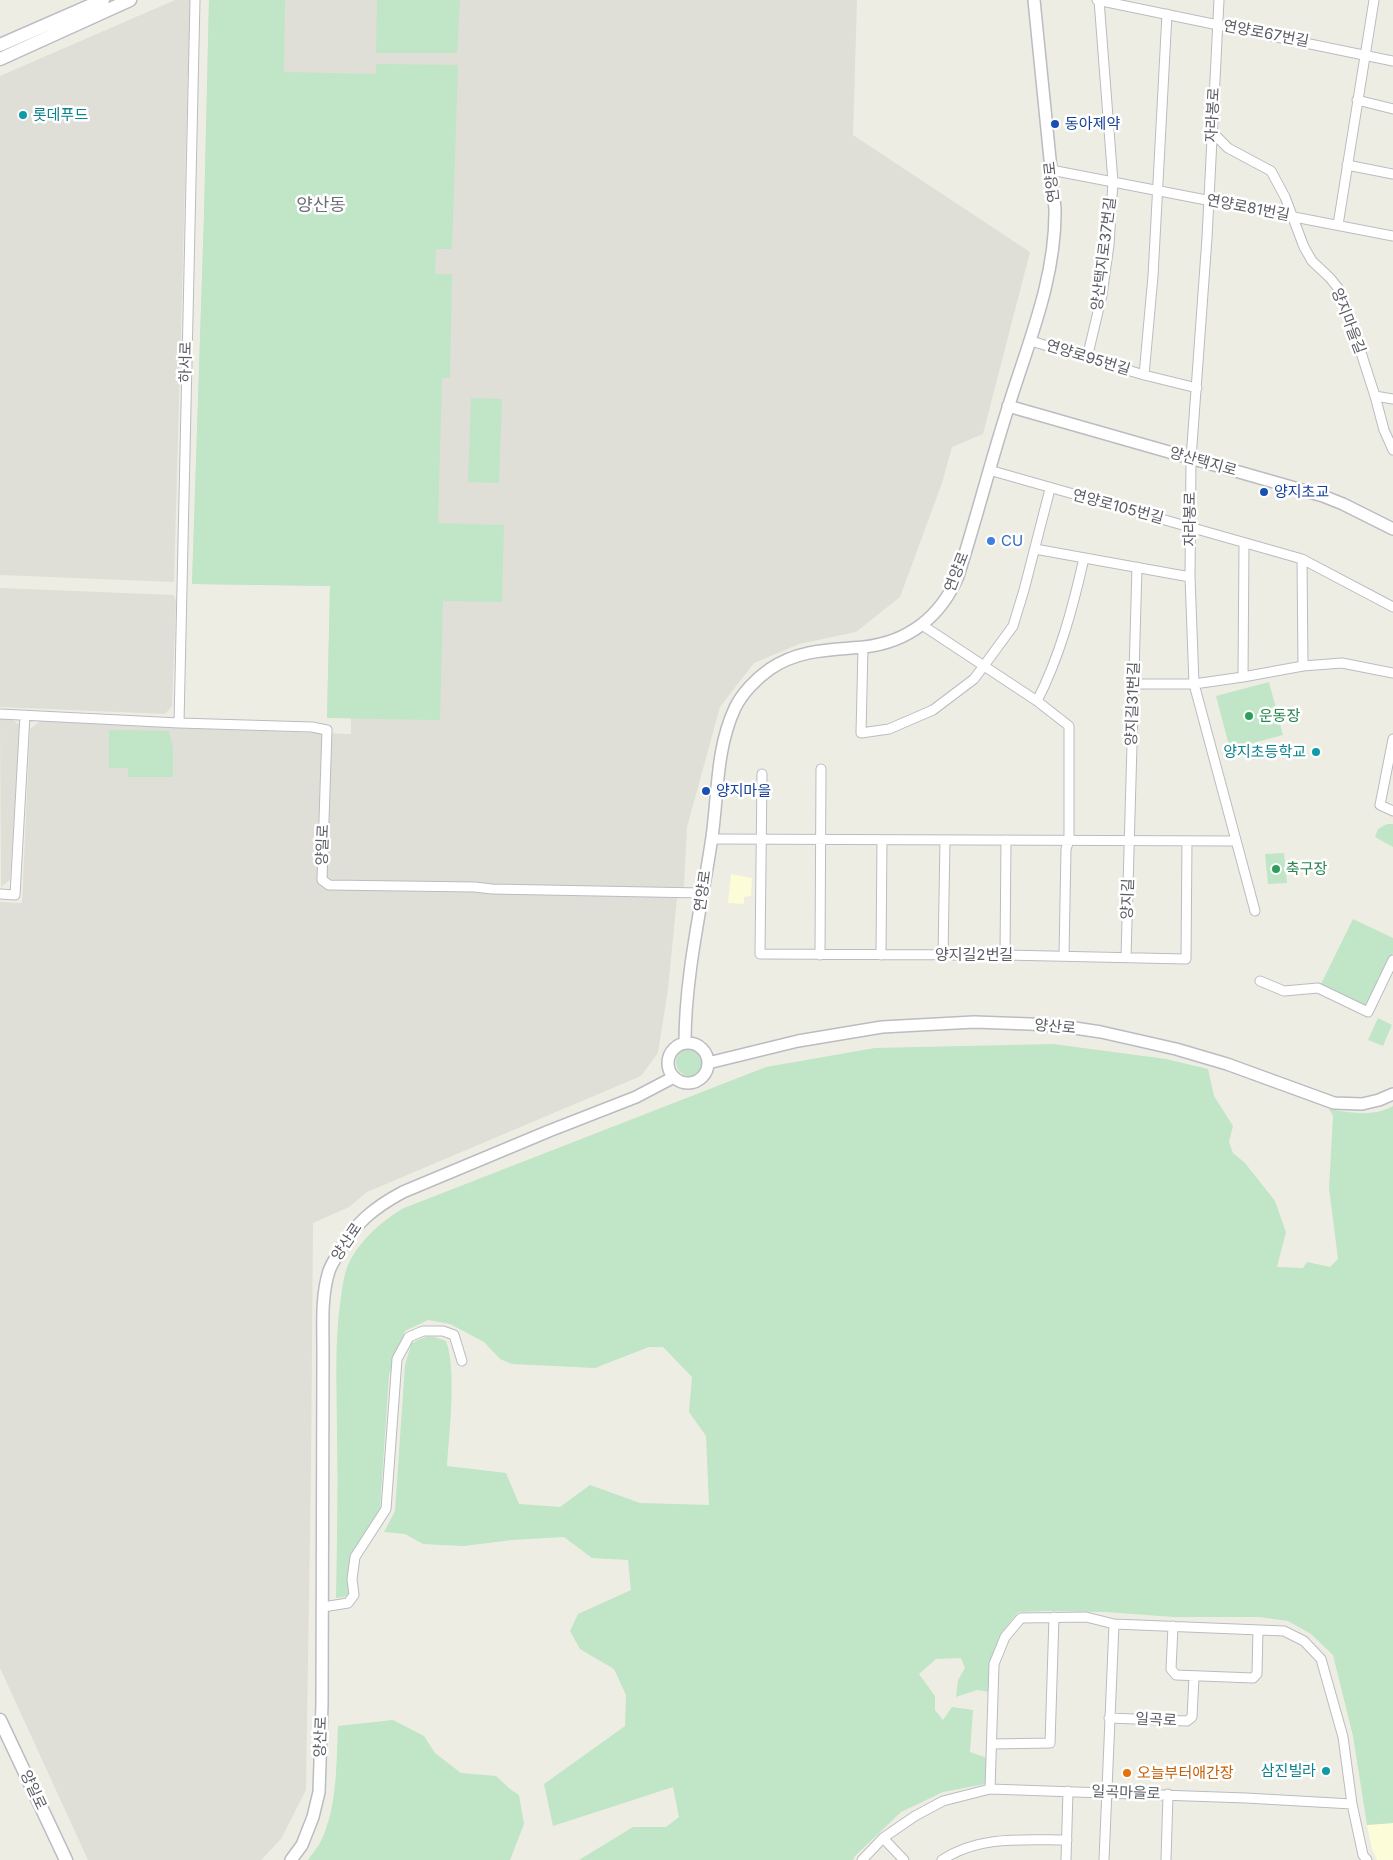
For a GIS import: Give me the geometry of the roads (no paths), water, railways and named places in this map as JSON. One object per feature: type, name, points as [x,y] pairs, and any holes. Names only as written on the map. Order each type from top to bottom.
[{"type":"main road","points":[[0,46],[103,0]]},
{"type":"main road","points":[[0,58],[130,0]]},
{"type":"main road","name":"양일로","points":[[0,1720],[66,1860]]},
{"type":"street","name":"하서로","points":[[179,723],[195,0]]},
{"type":"street","name":"연양로","points":[[685,1043],[685,1013],[702,893],[712,839],[721,757],[735,707],[742,696],[770,669],[793,657],[811,651],[874,645],[897,638],[922,624],[941,607],[951,594],[958,576],[988,470],[1031,341],[1047,282],[1055,234],[1055,210],[1034,0]]},
{"type":"street","name":"연양로67번길","points":[[1099,0],[1393,61]]},
{"type":"street","name":"양산택지로37번길","points":[[1088,358],[1109,245],[1113,182],[1099,0]]},
{"type":"street","name":"자라봉로","points":[[1219,0],[1213,133],[1191,459],[1190,577],[1194,684],[1255,911]]},
{"type":"street","points":[[1338,225],[1374,0]]},
{"type":"street","points":[[1158,191],[1167,14]]},
{"type":"street","points":[[1357,100],[1393,109]]},
{"type":"street","name":"양지마을길","points":[[1213,133],[1228,148],[1271,171],[1284,197],[1304,247],[1312,261],[1330,278],[1341,294],[1384,430],[1393,450]]},
{"type":"street","points":[[1347,165],[1393,174]]},
{"type":"street","name":"연양로81번길","points":[[1051,170],[1393,236]]},
{"type":"street","name":"연양로95번길","points":[[1144,375],[1158,191]]},
{"type":"street","name":"연양로95번길","points":[[1031,341],[1144,375],[1197,388]]},
{"type":"street","points":[[1374,396],[1393,400]]},
{"type":"street","name":"양산택지로","points":[[1008,406],[1322,496],[1343,504],[1393,529]]},
{"type":"street","name":"연양로105번길","points":[[988,470],[1302,559],[1393,608]]},
{"type":"street","points":[[863,647],[861,733],[889,729],[933,710],[967,685],[984,667],[1013,626],[1027,582],[1050,488]]},
{"type":"street","points":[[1243,677],[1244,543]]},
{"type":"street","points":[[1035,549],[1190,577]]},
{"type":"street","points":[[1037,701],[1050,675],[1064,634],[1084,558]]},
{"type":"street","points":[[1302,559],[1303,666]]},
{"type":"street","name":"양지길31번길","points":[[1130,841],[1137,567]]},
{"type":"street","points":[[922,624],[1037,701],[1069,726],[1069,840],[1066,849],[1064,956]]},
{"type":"street","points":[[1134,684],[1194,684],[1303,666],[1342,663],[1356,664],[1393,673]]},
{"type":"street","name":"양일로","points":[[0,714],[179,723],[312,727],[327,730],[322,880],[329,885],[475,886],[492,889],[702,893]]},
{"type":"street","points":[[0,894],[14,895],[25,714]]},
{"type":"street","points":[[1393,739],[1380,804],[1393,811]]},
{"type":"street","points":[[820,955],[821,769]]},
{"type":"street","points":[[762,774],[762,839]]},
{"type":"street","points":[[712,839],[1236,841]]},
{"type":"street","name":"양지길2번길","points":[[762,839],[760,954],[1005,955],[1186,959],[1187,841]]},
{"type":"street","points":[[881,955],[882,840]]},
{"type":"street","points":[[943,955],[945,840]]},
{"type":"street","points":[[1005,955],[1006,840]]},
{"type":"street","name":"양지길","points":[[1126,957],[1130,841]]},
{"type":"street","points":[[1260,981],[1284,991],[1318,988],[1368,1012],[1393,960]]},
{"type":"street","name":"양산로","points":[[708,1063],[798,1041],[882,1027],[942,1023],[1012,1023],[1068,1027],[1101,1032],[1176,1049],[1227,1064],[1334,1103],[1362,1104],[1380,1100],[1393,1094]]},
{"type":"street","points":[[685,1043],[692,1043],[702,1048],[708,1063],[704,1076],[694,1082],[681,1082],[670,1070],[669,1058],[676,1047],[685,1043]]},
{"type":"street","name":"양산로","points":[[291,1860],[302,1845],[313,1818],[318,1792],[322,1704],[324,1300],[329,1270],[352,1230],[381,1204],[403,1192],[549,1130],[636,1097],[674,1076]]},
{"type":"street","points":[[323,1607],[348,1603],[354,1595],[352,1579],[355,1557],[386,1509],[398,1359],[409,1337],[423,1331],[443,1331],[454,1335],[462,1362]]},
{"type":"street","points":[[993,1744],[1050,1743],[1054,1617]]},
{"type":"street","points":[[990,1789],[993,1744],[994,1664],[1005,1637],[1020,1618],[1086,1617],[1114,1624],[1284,1631],[1304,1641],[1321,1659],[1343,1737],[1352,1804],[1363,1855],[1367,1860]]},
{"type":"street","points":[[1104,1860],[1114,1624]]},
{"type":"street","points":[[1173,1626],[1171,1669],[1176,1676],[1194,1677],[1253,1678],[1257,1674],[1258,1630]]},
{"type":"street","name":"일곡로","points":[[1109,1718],[1186,1721],[1192,1717],[1194,1677]]},
{"type":"street","name":"일곡마을로","points":[[862,1860],[883,1838],[915,1816],[943,1801],[990,1789],[1168,1794],[1352,1804]]},
{"type":"street","points":[[1066,1860],[1068,1791]]},
{"type":"street","points":[[1166,1860],[1168,1794]]},
{"type":"street","points":[[883,1838],[904,1860]]},
{"type":"street","points":[[942,1860],[971,1847],[998,1840],[1067,1840]]},
{"type":"place","name":"롯데푸드","points":[[23,115]]},
{"type":"place","name":"동아제약","points":[[1055,124]]},
{"type":"place","name":"양지초교","points":[[1264,492]]},
{"type":"place","name":"CU","points":[[991,541]]},
{"type":"place","name":"운동장","points":[[1249,716]]},
{"type":"place","name":"양지초등학교","points":[[1316,752]]},
{"type":"place","name":"양지마을","points":[[706,791]]},
{"type":"place","name":"축구장","points":[[1276,869]]},
{"type":"place","name":"삼진빌라","points":[[1326,1771]]},
{"type":"place","name":"오늘부터애간장","points":[[1127,1773]]},
{"type":"district","name":"양산동","points":[[321,206]]}]
